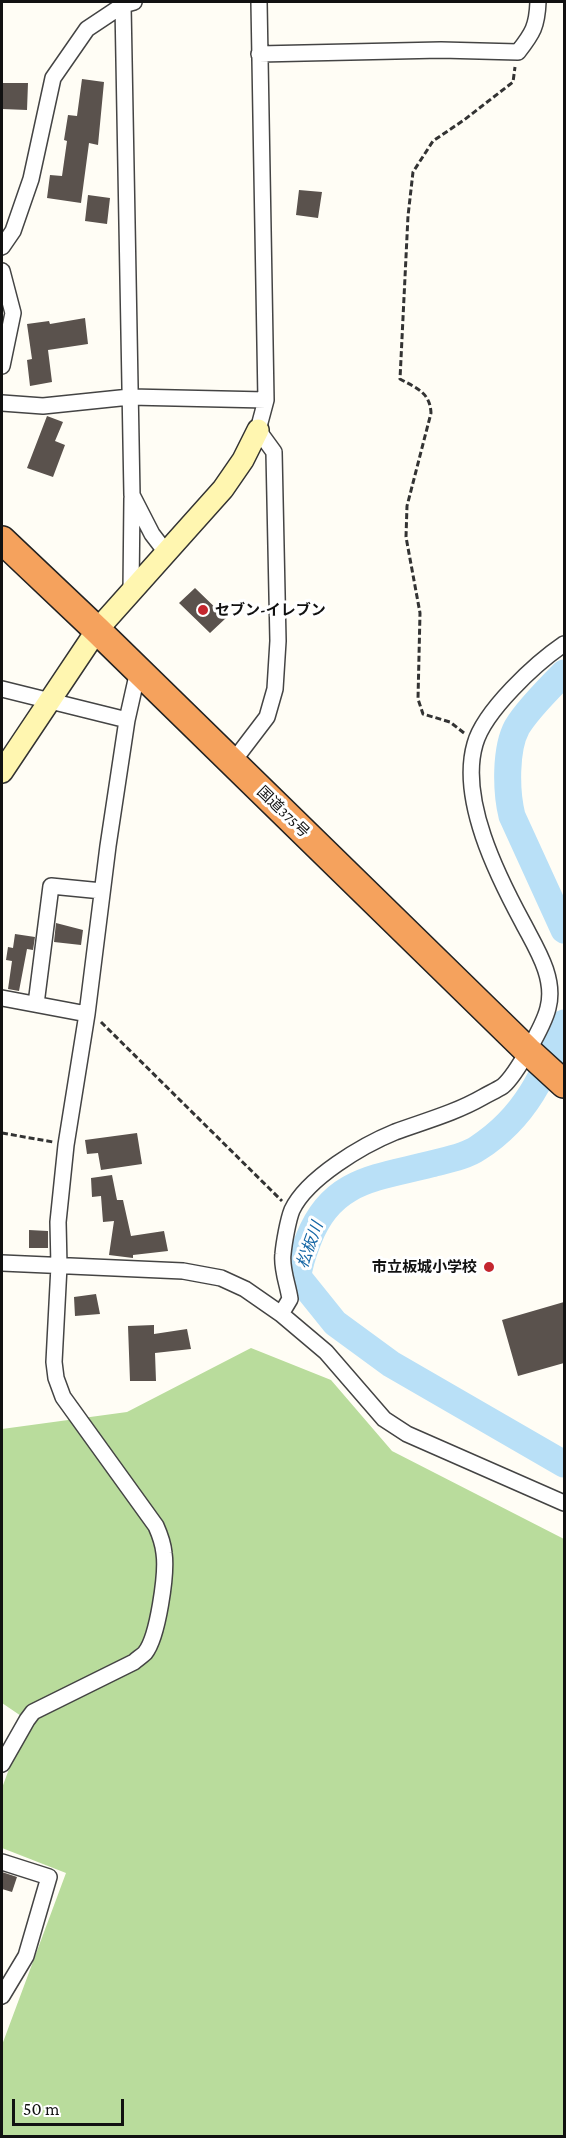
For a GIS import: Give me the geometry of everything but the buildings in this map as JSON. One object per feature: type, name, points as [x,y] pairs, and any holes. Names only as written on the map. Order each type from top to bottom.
[{"type":"highway","name":"国道375号","points":[[2,540],[532,1056],[562,1081]]},
{"type":"street","points":[[2,772],[97,630],[165,551],[195,522],[223,489],[243,459],[258,429],[266,400],[259,2]]},
{"type":"street","points":[[259,54],[441,50],[518,52],[532,34],[537,21],[538,2]]},
{"type":"street","points":[[2,247],[14,231],[31,179],[53,78],[87,29],[128,3]]},
{"type":"street","points":[[128,3],[131,591]]},
{"type":"street","points":[[2,271],[13,313],[2,366]]},
{"type":"street","points":[[2,404],[43,406],[130,397],[266,400]]},
{"type":"street","points":[[232,763],[267,717],[275,689],[278,641],[274,452],[258,429]]},
{"type":"street","points":[[132,495],[152,534],[165,551]]},
{"type":"street","points":[[281,1314],[290,1299],[282,1256],[292,1210],[310,1185],[337,1164],[393,1133],[462,1109],[504,1085],[532,1056],[549,1007],[546,965],[512,903],[478,825],[471,793],[471,763],[475,742],[487,719],[511,691],[564,644]]},
{"type":"street","points":[[3,1758],[33,1713],[134,1662],[146,1653],[160,1608],[165,1555],[156,1526],[63,1396],[55,1370],[59,1266],[58,1222],[66,1145],[87,1014],[127,720],[138,671]]},
{"type":"street","points":[[2,689],[127,720]]},
{"type":"street","points":[[36,1004],[51,886],[102,891]]},
{"type":"street","points":[[2,998],[87,1014]]},
{"type":"street","points":[[2,1263],[183,1271],[221,1278],[245,1289],[281,1314],[326,1352],[384,1419],[407,1434],[564,1503]]},
{"type":"street","points":[[2,1862],[49,1876],[26,1956],[2,1996]]},
{"type":"path","points":[[475,742],[450,722],[423,714],[418,699],[420,613],[406,537],[407,506],[431,413],[431,402],[423,393],[399,379],[408,216],[413,172],[433,141],[513,82],[518,52]]},
{"type":"path","points":[[87,1014],[95,1016],[292,1210]]},
{"type":"path","points":[[2,1133],[66,1145]]},
{"type":"green space","points":[[251,1348],[331,1380],[392,1451],[564,1539],[564,2136],[2,2136],[2,2045],[66,1873],[2,1848],[2,1788],[27,1720],[2,1703],[2,1429],[127,1412]]},
{"type":"waterway","name":"松板川","points":[[564,673],[521,720],[510,747],[508,771],[512,816],[564,930]]},
{"type":"waterway","name":"松板川","points":[[564,1023],[541,1077],[509,1123],[495,1136],[467,1154],[375,1178],[343,1192],[319,1218],[304,1252],[298,1277],[335,1323],[391,1364],[564,1464]]},
{"type":"place","name":"セブン-イレブン","points":[[203,610]]},
{"type":"place","name":"市立板城小学校","points":[[489,1267]]}]
